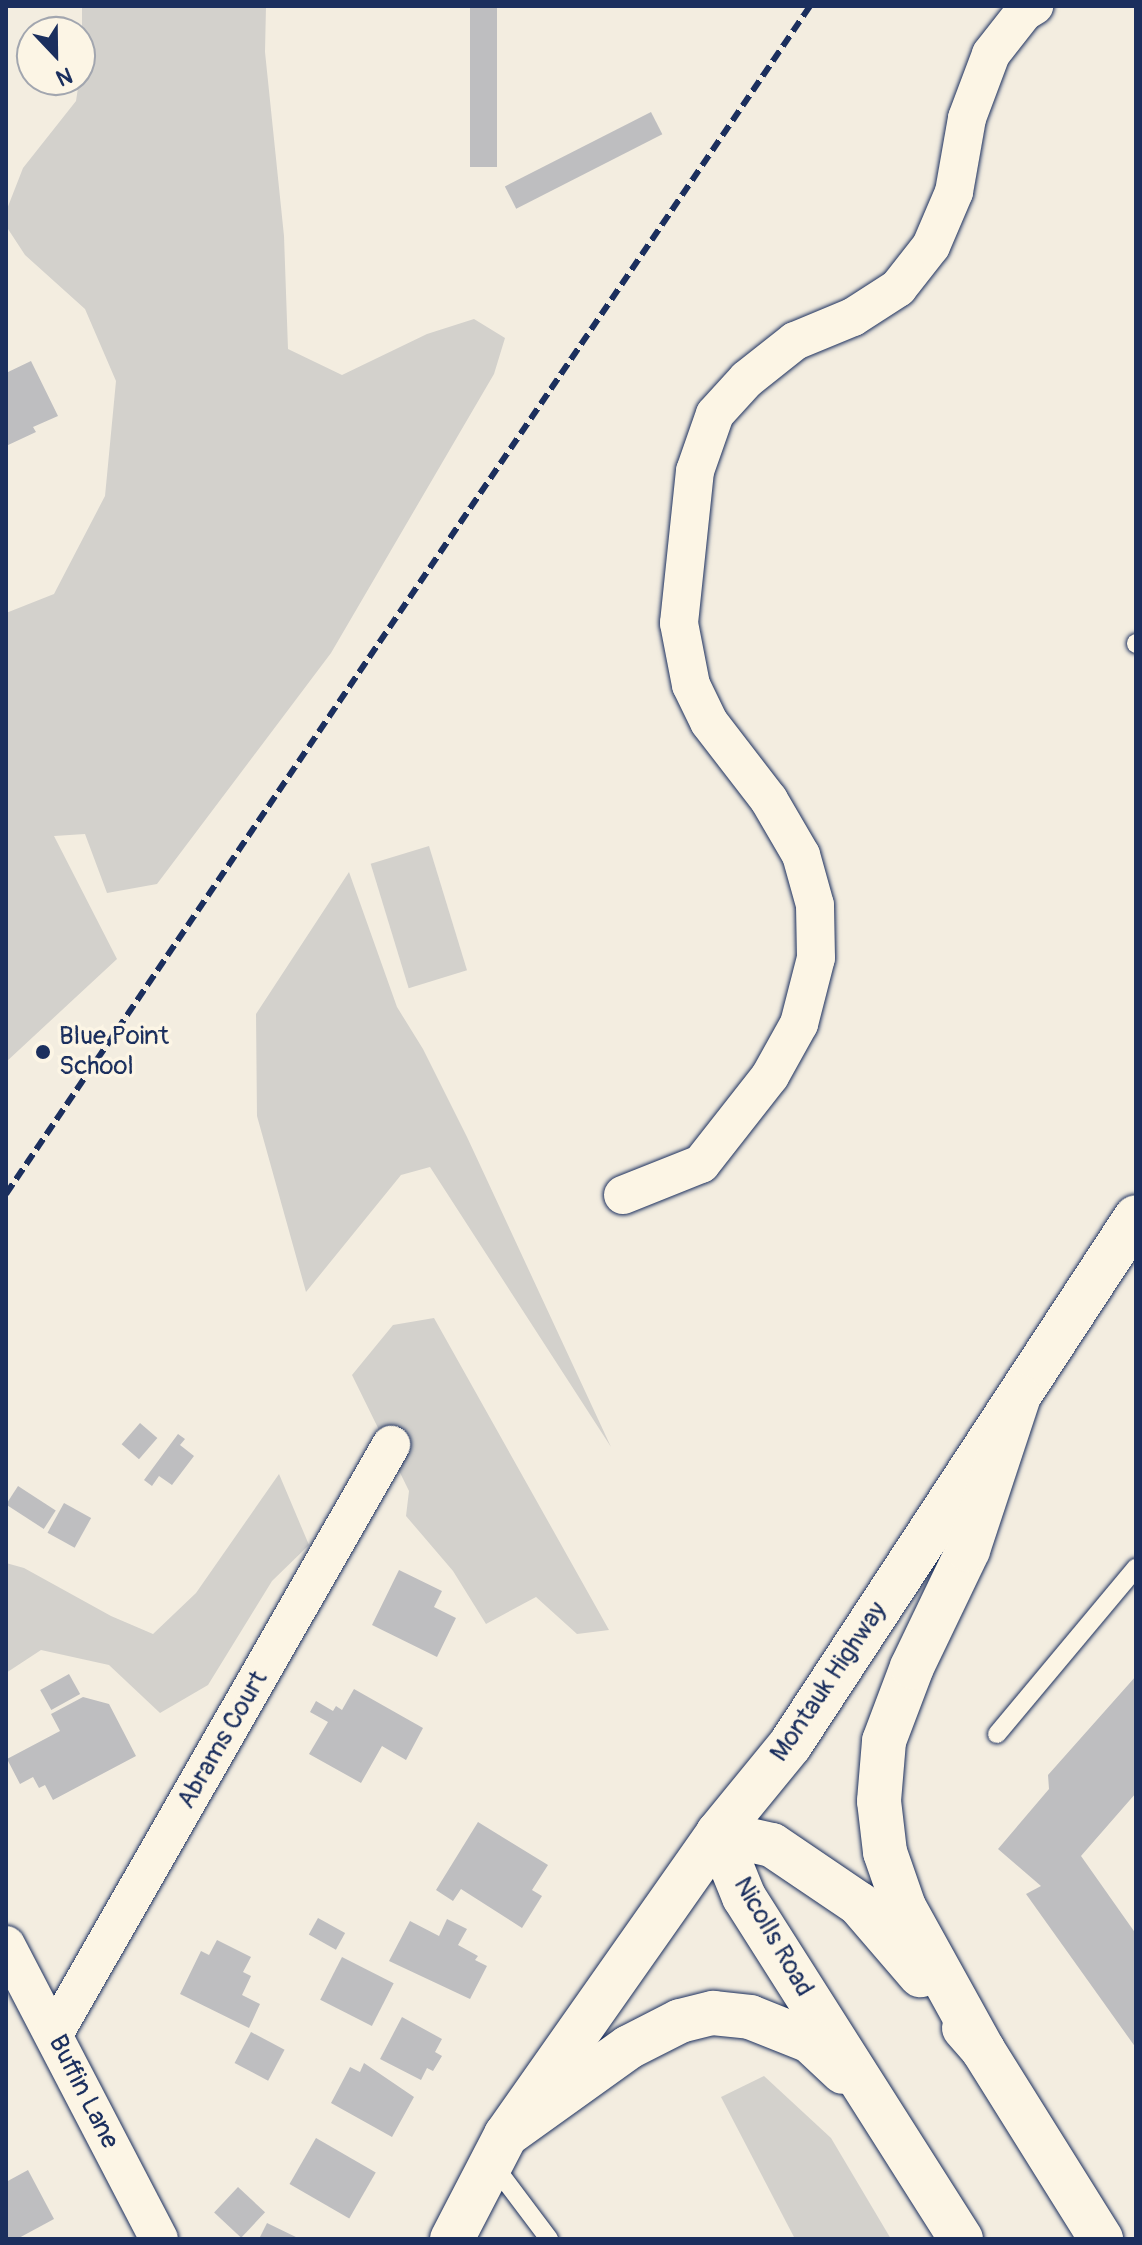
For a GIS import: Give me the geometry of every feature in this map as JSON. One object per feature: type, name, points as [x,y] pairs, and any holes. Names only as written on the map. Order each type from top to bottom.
[{"type":"main road","name":"Montauk Highway","points":[[452,2239],[499,2149],[718,1833],[790,1745],[1136,1217]]},
{"type":"main road","points":[[983,2050],[904,1907],[885,1852],[879,1801],[884,1741],[912,1667],[968,1550],[1019,1396]]},
{"type":"main road","name":"Nicolls Road","points":[[718,1833],[772,1845],[859,1904],[983,2050],[1101,2239]]},
{"type":"main road","name":"Nicolls Road","points":[[718,1833],[744,1897],[961,2239]]},
{"type":"main road","points":[[499,2149],[629,2047],[680,2021],[713,2013],[750,2017],[810,2041],[871,2098]]},
{"type":"street","points":[[623,1195],[701,1164],[770,1076],[799,1024],[816,958],[815,905],[801,855],[769,800],[709,722],[691,685],[679,623],[695,471],[715,414],[747,379],[795,341],[853,317],[898,288],[931,246],[954,192],[967,118],[991,54],[1024,12],[1034,6]]},
{"type":"street","name":"Abrams Court","points":[[54,2034],[391,1445]]},
{"type":"street","name":"Buffin Lane","points":[[6,1945],[159,2239]]},
{"type":"lane","points":[[997,1734],[1136,1568]]},
{"type":"lane","points":[[499,2149],[549,2239]]},
{"type":"shaded area","points":[[82,6],[266,6],[265,52],[284,236],[288,349],[342,375],[427,334],[474,319],[505,338],[494,374],[331,653],[157,884],[107,893],[85,834],[54,836],[117,959],[6,1062],[6,613],[54,594],[105,496],[116,381],[85,309],[25,255],[8,229],[7,209],[23,168],[77,96],[96,96],[96,16],[82,16]]},
{"type":"shaded area","points":[[429,846],[467,970],[409,988],[371,864]]},
{"type":"shaded area","points":[[349,872],[397,1007],[423,1049],[467,1137],[611,1447],[430,1167],[401,1175],[306,1292],[257,1116],[256,1014]]},
{"type":"shaded area","points":[[434,1318],[609,1630],[577,1634],[536,1597],[486,1624],[453,1571],[406,1516],[409,1491],[352,1375],[393,1325]]},
{"type":"shaded area","points":[[279,1474],[309,1545],[272,1581],[208,1685],[160,1713],[109,1665],[41,1650],[6,1673],[6,1563],[24,1568],[111,1616],[153,1634],[196,1593]]},
{"type":"shaded area","points":[[764,2076],[831,2138],[891,2239],[795,2239],[721,2097]]},
{"type":"building","points":[[470,6],[497,6],[497,167],[470,167]]},
{"type":"building","points":[[651,112],[662,134],[516,209],[505,186]]},
{"type":"building","points":[[31,361],[58,416],[33,427],[36,432],[6,446],[6,373]]},
{"type":"building","points":[[140,1423],[157,1438],[139,1459],[122,1444]]},
{"type":"building","points":[[178,1434],[185,1439],[180,1445],[194,1456],[172,1485],[159,1476],[152,1486],[144,1480]]},
{"type":"building","points":[[18,1486],[56,1511],[44,1529],[6,1504]]},
{"type":"building","points":[[64,1503],[91,1518],[75,1548],[48,1533]]},
{"type":"building","points":[[399,1570],[442,1591],[434,1607],[456,1618],[437,1657],[372,1625]]},
{"type":"building","points":[[69,1674],[80,1694],[51,1710],[40,1690]]},
{"type":"building","points":[[1136,1676],[1136,1793],[1081,1856],[1136,1934],[1136,2048],[1026,1894],[1041,1886],[998,1849],[1049,1789],[1048,1775]]},
{"type":"building","points":[[354,1689],[423,1728],[406,1760],[382,1746],[361,1783],[309,1754],[328,1722],[310,1712],[316,1701],[333,1711],[336,1706],[342,1710]]},
{"type":"building","points":[[83,1697],[109,1704],[136,1756],[53,1800],[45,1785],[39,1788],[33,1777],[20,1784],[7,1759],[60,1731],[51,1714]]},
{"type":"building","points":[[478,1822],[548,1865],[532,1890],[542,1896],[522,1928],[461,1889],[453,1901],[436,1890]]},
{"type":"building","points":[[318,1918],[345,1933],[336,1950],[309,1935]]},
{"type":"building","points":[[447,1919],[467,1929],[458,1945],[478,1956],[475,1960],[487,1966],[470,1999],[389,1961],[410,1921],[439,1936]]},
{"type":"building","points":[[217,1940],[251,1957],[243,1972],[251,1976],[242,1995],[260,2004],[249,2028],[180,1994],[201,1951],[209,1955]]},
{"type":"building","points":[[342,1957],[394,1983],[372,2026],[320,2000]]},
{"type":"building","points":[[402,2017],[442,2039],[435,2052],[442,2056],[433,2071],[427,2068],[421,2080],[380,2059]]},
{"type":"building","points":[[251,2032],[285,2050],[268,2081],[235,2063]]},
{"type":"building","points":[[364,2063],[414,2097],[392,2137],[331,2103],[350,2067],[360,2072]]},
{"type":"building","points":[[316,2138],[376,2172],[349,2218],[289,2184]]},
{"type":"building","points":[[28,2170],[54,2219],[17,2239],[6,2239],[6,2182]]},
{"type":"building","points":[[238,2187],[265,2212],[241,2238],[214,2213]]},
{"type":"building","points":[[267,2223],[300,2239],[259,2239]]},
{"type":"railway","points":[[6,1194],[810,6]]},
{"type":"place","name":"Blue Point School","points":[[43,1052]]}]
